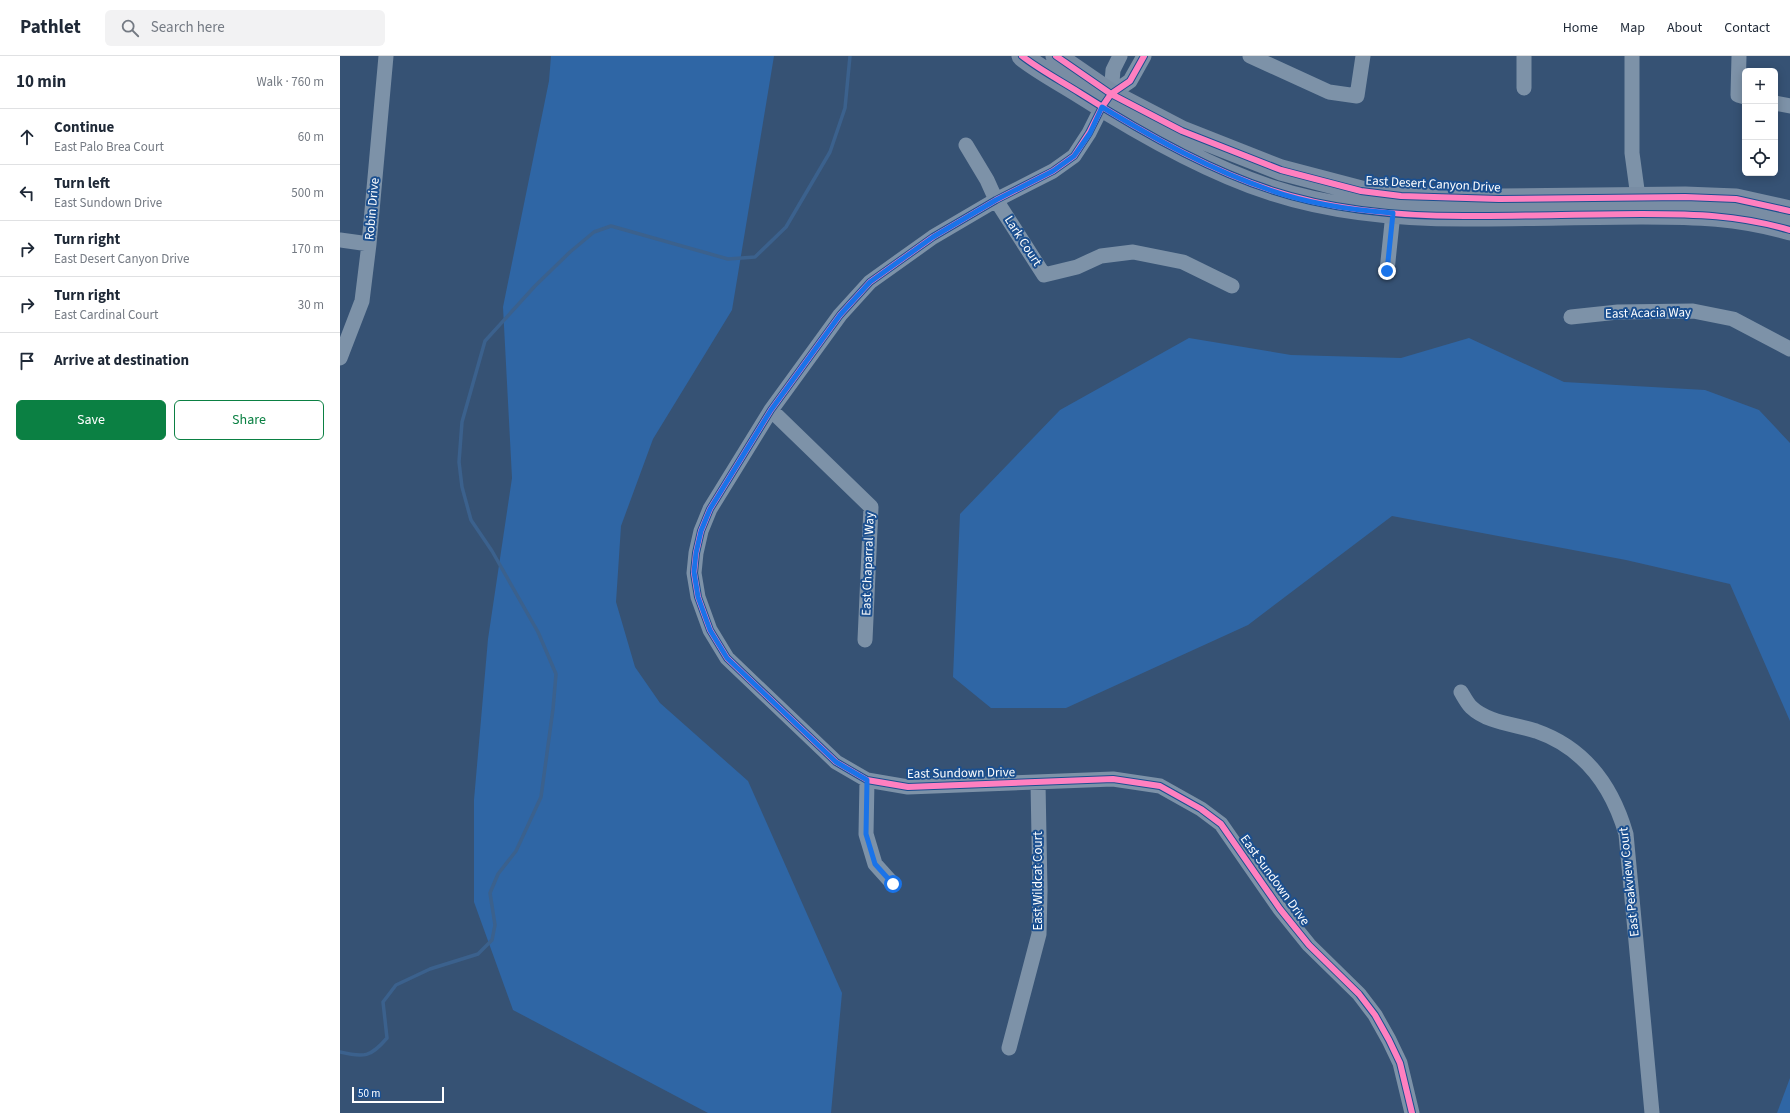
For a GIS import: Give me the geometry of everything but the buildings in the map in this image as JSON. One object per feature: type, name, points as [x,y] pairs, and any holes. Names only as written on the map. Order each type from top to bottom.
[{"type":"street","name":"Robin Drive","points":[[340,358],[362,300],[369,244],[386,56]]},
{"type":"street","name":"East Desert Canyon Drive","points":[[1022,56],[1106,101],[1180,151],[1239,178],[1272,191],[1315,202],[1360,210],[1426,216],[1479,216],[1636,206],[1685,197],[1736,199],[1790,211]]},
{"type":"street","name":"East Desert Canyon Drive","points":[[1056,56],[1106,101],[1281,170],[1361,191],[1401,196],[1636,206],[1762,222],[1790,230]]},
{"type":"street","points":[[1106,101],[1113,70],[1120,56]]},
{"type":"street","points":[[1106,101],[1130,81],[1144,56]]},
{"type":"street","points":[[1250,56],[1329,92],[1357,96],[1363,56]]},
{"type":"street","points":[[1524,56],[1524,88]]},
{"type":"street","points":[[1632,56],[1632,153],[1636,206]]},
{"type":"street","points":[[1739,56],[1741,96]]},
{"type":"street","name":"East Sundown Drive","points":[[1106,101],[1090,133],[1074,156],[1053,171],[996,200],[933,237],[870,282],[840,315],[771,410],[710,509],[701,531],[696,553],[694,572],[698,597],[710,630],[727,658],[836,762],[867,780],[908,786],[1038,783],[1113,779],[1160,786],[1201,809],[1221,824],[1280,909],[1309,945],[1359,994],[1375,1015],[1400,1063],[1412,1113]]},
{"type":"street","points":[[1778,104],[1790,106]]},
{"type":"street","name":"Lark Court","points":[[966,146],[987,180],[996,200],[1044,275],[1077,267],[1101,256],[1133,252],[1183,262],[1232,286]]},
{"type":"street","points":[[1387,271],[1393,213]]},
{"type":"street","points":[[340,240],[369,244]]},
{"type":"street","name":"East Acacia Way","points":[[1571,317],[1618,312],[1693,311],[1733,319],[1790,349]]},
{"type":"street","name":"East Chaparral Way","points":[[771,410],[871,507],[866,640]]},
{"type":"street","name":"East Peakview Court","points":[[1461,692],[1470,706],[1484,718],[1538,732],[1560,742],[1581,757],[1608,789],[1620,812],[1626,834],[1652,1113]]},
{"type":"street","points":[[867,780],[866,834],[875,864],[893,884]]},
{"type":"street","name":"East Wildcat Court","points":[[1010,1048],[1039,934],[1040,891],[1038,783]]},
{"type":"shaded area","points":[[551,56],[774,56],[732,310],[653,439],[621,526],[616,602],[635,667],[660,703],[748,781],[842,993],[831,1113],[708,1113],[513,1010],[474,902],[474,800],[488,639],[512,478],[503,307],[549,81]]},
{"type":"shaded area","points":[[1189,338],[1291,355],[1401,358],[1469,338],[1564,382],[1705,390],[1759,410],[1790,443],[1790,721],[1730,584],[1626,560],[1392,516],[1248,625],[1066,708],[991,708],[953,677],[960,514],[1060,410]]},
{"type":"shaded area","points":[[1790,1078],[1790,1113],[1777,1113]]},
{"type":"waterway","points":[[340,1052],[355,1055],[366,1054],[376,1049],[387,1038],[383,1002],[396,985],[430,969],[478,954],[492,940],[495,925],[490,893],[498,874],[516,851],[541,797],[553,709],[556,674],[538,632],[492,551],[471,520],[462,487],[459,462],[462,422],[485,341],[535,286],[570,252],[594,232],[611,226],[728,259],[755,257],[786,227],[830,152],[845,108],[850,56]]},
{"type":"cycle path","points":[[1022,56],[1043,71],[1125,121],[1197,160],[1271,190],[1322,203],[1374,212],[1453,216],[1642,214],[1716,216],[1752,221],[1790,230]]},
{"type":"cycle path","points":[[1056,56],[1111,94],[1182,131],[1281,170],[1361,191],[1401,196],[1499,199],[1685,197],[1736,199],[1790,211]]},
{"type":"cycle path","points":[[1144,56],[1130,81],[1111,94],[1074,156],[1053,171],[996,200],[933,237],[870,282],[840,315],[771,410],[710,509],[701,531],[696,553],[694,573],[698,597],[710,630],[727,658],[836,762],[867,780],[908,787],[1113,779],[1160,786],[1201,809],[1221,824],[1280,909],[1309,945],[1359,994],[1375,1015],[1400,1063],[1412,1113]]},
{"type":"route","points":[[893,884],[875,864],[866,834],[867,780],[836,762],[727,658],[710,630],[698,597],[694,572],[696,553],[701,531],[710,509],[771,410],[840,315],[870,282],[933,237],[996,200],[1038,180],[1074,156],[1090,133],[1102,107],[1180,151],[1239,178],[1272,191],[1315,202],[1360,210],[1393,213],[1387,271]]}]
